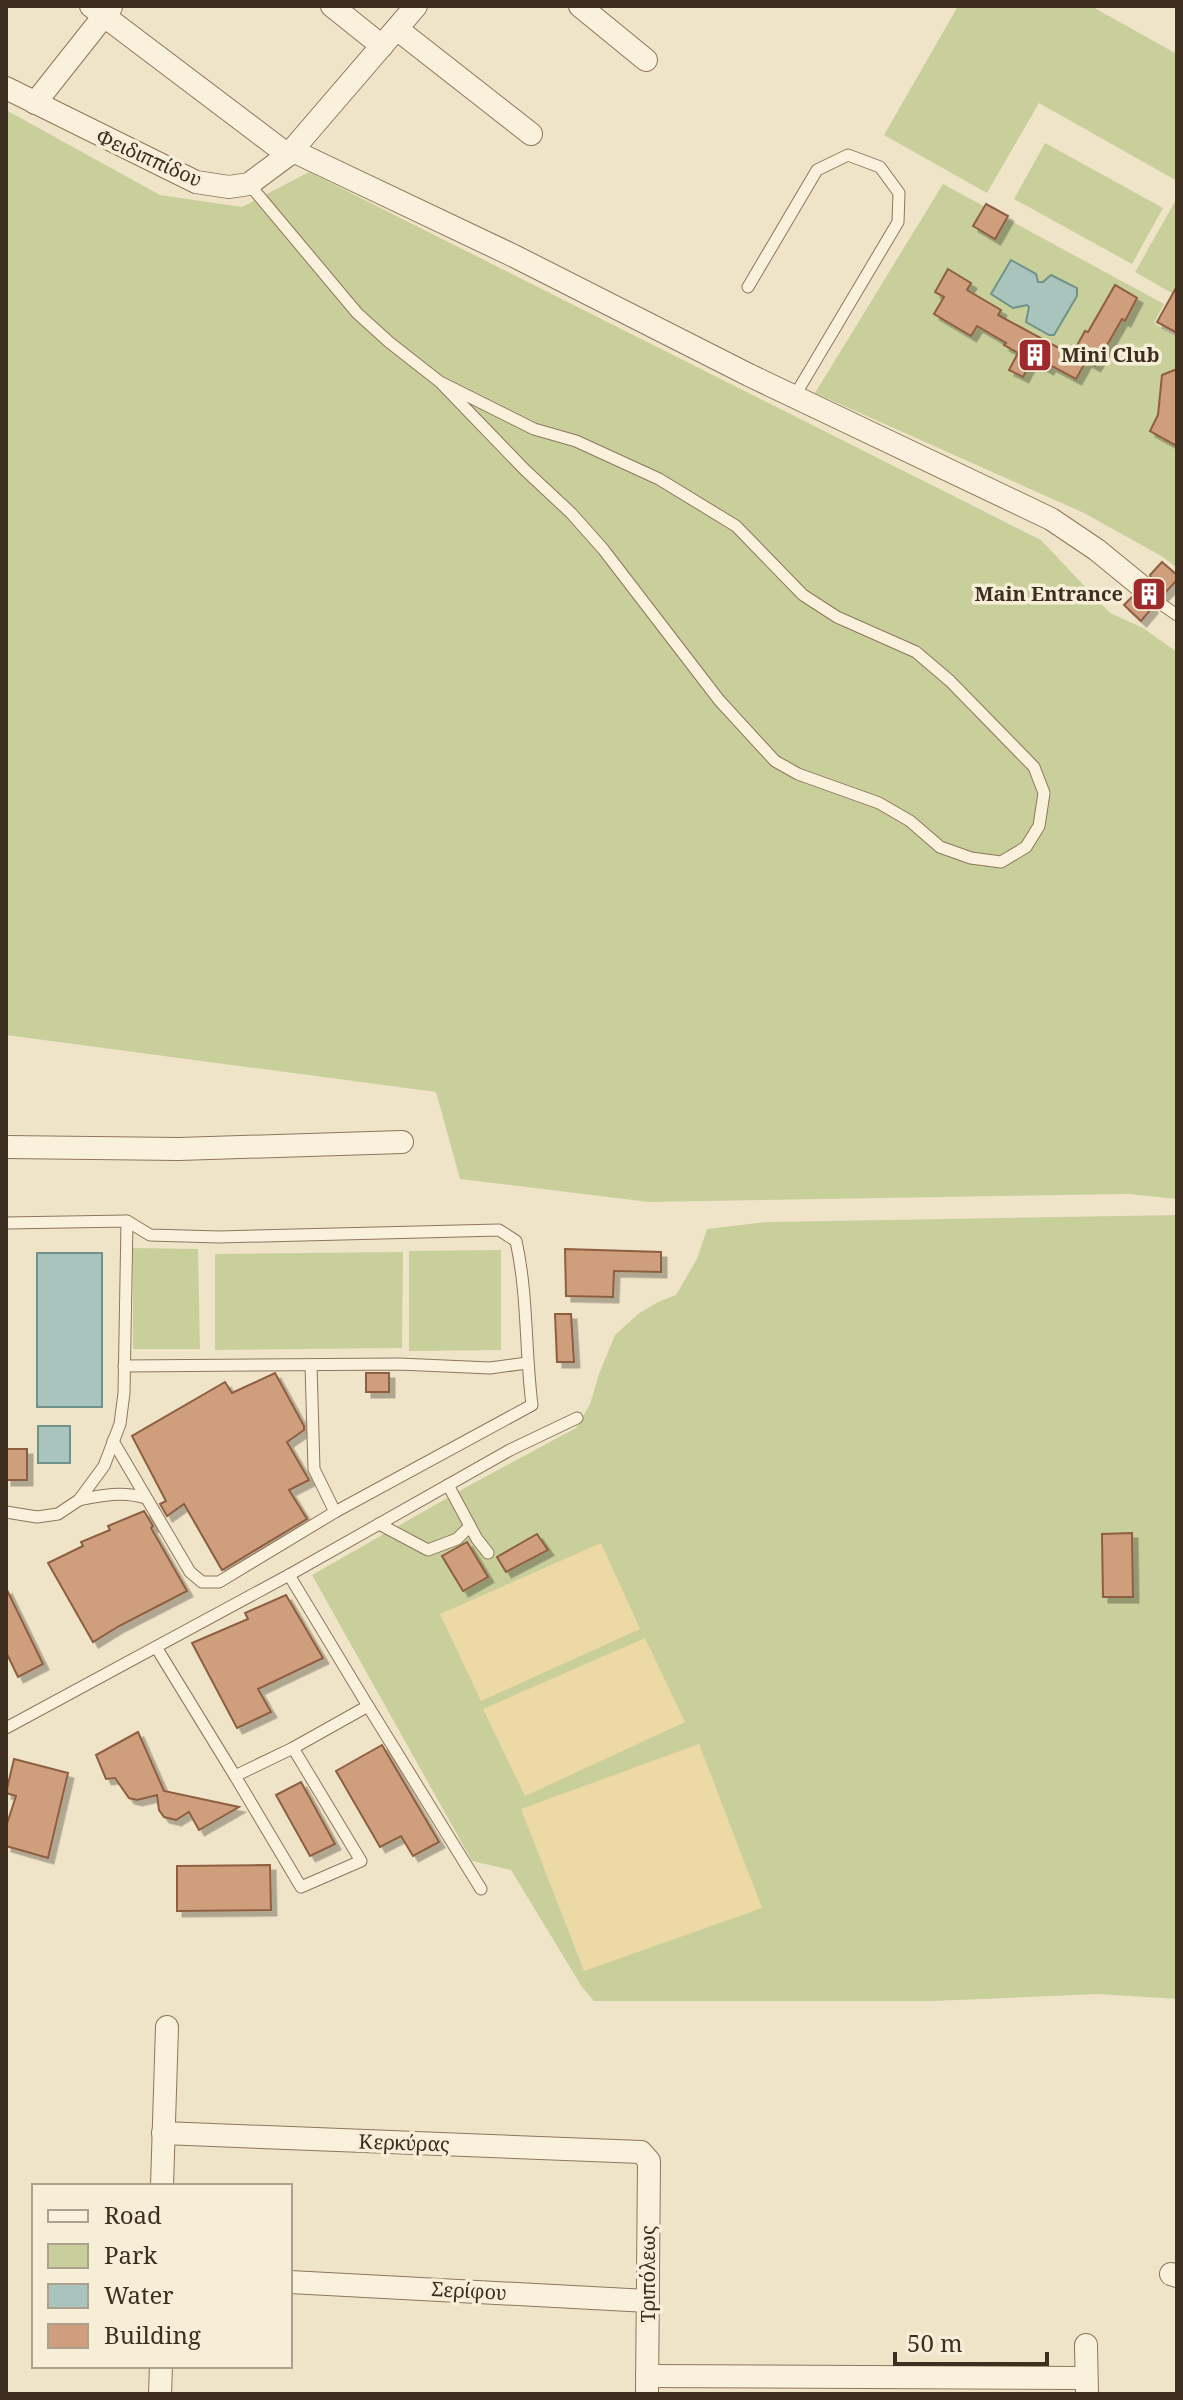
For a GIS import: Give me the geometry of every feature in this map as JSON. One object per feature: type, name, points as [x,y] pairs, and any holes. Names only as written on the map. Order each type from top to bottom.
[{"type":"street","points":[[332,6],[390,37],[531,134]]},
{"type":"street","points":[[249,184],[291,153],[416,6]]},
{"type":"street","points":[[580,6],[646,60]]},
{"type":"street","points":[[35,103],[102,9],[291,153],[514,256],[794,397],[1051,519],[1097,550],[1141,586]]},
{"type":"street","name":"Φειδιππίδου","points":[[6,88],[196,182],[229,187],[249,184]]},
{"type":"street","points":[[6,1147],[179,1149],[402,1142]]},
{"type":"street","points":[[162,2184],[167,2027]]},
{"type":"street","name":"Κερκύρας","points":[[163,2133],[638,2151],[645,2155]]},
{"type":"street","name":"Τριπόλεως","points":[[645,2155],[649,2161],[647,2385]]},
{"type":"street","name":"Σερίφου","points":[[292,2282],[648,2301]]},
{"type":"street","points":[[647,2385],[1086,2386],[1086,2345]]},
{"type":"street","points":[[160,2394],[161,2368]]},
{"type":"lane","points":[[748,287],[817,170],[848,155],[880,167],[899,193],[898,222],[794,397]]},
{"type":"lane","points":[[249,184],[357,313],[440,382],[593,537],[719,700],[775,761],[798,774],[879,803],[910,821],[940,847],[971,858],[1001,862],[1026,847],[1039,826],[1044,793],[1034,767],[950,681],[916,652],[837,617],[803,595],[736,526],[659,479],[576,441],[534,429],[440,382]]},
{"type":"lane","points":[[1158,602],[1177,615]]},
{"type":"lane","points":[[6,1223],[127,1221],[150,1235],[219,1237],[499,1230],[516,1241],[524,1274],[527,1363],[532,1405],[335,1512],[219,1582],[202,1582],[190,1572],[113,1441]]},
{"type":"lane","points":[[6,1512],[37,1517],[58,1514],[79,1500],[104,1466],[120,1424],[127,1221]]},
{"type":"lane","points":[[124,1366],[399,1364],[490,1368],[527,1363]]},
{"type":"lane","points":[[311,1365],[314,1469],[335,1512]]},
{"type":"lane","points":[[6,1728],[289,1575],[510,1450],[577,1418]]},
{"type":"lane","points":[[448,1485],[488,1553]]},
{"type":"lane","points":[[79,1500],[130,1493],[146,1498]]},
{"type":"lane","points":[[379,1524],[428,1550],[457,1539],[470,1526]]},
{"type":"lane","points":[[289,1575],[481,1889]]},
{"type":"lane","points":[[156,1647],[301,1887],[361,1861],[293,1748]]},
{"type":"lane","points":[[235,1776],[368,1706]]},
{"type":"green space","points":[[958,6],[1091,6],[1177,54],[1177,181],[1039,103],[987,193],[884,135]]},
{"type":"green space","points":[[6,110],[160,195],[242,207],[309,172],[1041,540],[1110,613],[1143,628],[1177,652],[1177,1199],[1127,1194],[649,1202],[460,1179],[436,1092],[6,1035]]},
{"type":"green space","points":[[1045,143],[1163,208],[1132,264],[1014,199]]},
{"type":"green space","points":[[943,184],[1164,304],[1154,323],[1177,337],[1177,568],[1084,513],[815,393]]},
{"type":"green space","points":[[1177,198],[1177,296],[1135,272]]},
{"type":"green space","points":[[1177,1215],[1177,1999],[1098,1994],[933,2001],[594,2001],[582,1987],[511,1870],[472,1861],[312,1575],[576,1428],[590,1404],[615,1335],[638,1314],[676,1295],[697,1259],[707,1229],[767,1222]]},
{"type":"green space","points":[[133,1248],[198,1249],[200,1349],[133,1349]]},
{"type":"green space","points":[[501,1250],[501,1350],[409,1351],[409,1251]]},
{"type":"green space","points":[[403,1252],[402,1348],[215,1350],[215,1254]]},
{"type":"sand","points":[[601,1543],[640,1629],[481,1701],[440,1614]]},
{"type":"sand","points":[[645,1638],[685,1722],[525,1796],[483,1709]]},
{"type":"sand","points":[[699,1744],[762,1908],[584,1971],[521,1809]]},
{"type":"water","points":[[1011,260],[1036,274],[1038,282],[1051,275],[1077,288],[1077,296],[1054,335],[1026,322],[1027,305],[1013,308],[991,294]]},
{"type":"water","points":[[37,1253],[102,1253],[102,1407],[37,1407]]},
{"type":"water","points":[[38,1426],[70,1426],[70,1463],[38,1463]]},
{"type":"building","points":[[986,204],[1008,216],[995,239],[973,226]]},
{"type":"building","points":[[948,269],[971,283],[967,290],[1001,310],[998,315],[1068,353],[1072,347],[1075,349],[1085,331],[1088,332],[1115,285],[1137,298],[1095,366],[1086,361],[1076,379],[1050,365],[1048,369],[1032,360],[1023,377],[1009,370],[1018,353],[1004,345],[1006,343],[977,326],[971,336],[934,314],[944,297],[935,292]]},
{"type":"building","points":[[1177,286],[1177,333],[1157,322]]},
{"type":"building","points":[[1177,369],[1177,446],[1150,431],[1158,415],[1162,375]]},
{"type":"building","name":"Main Entrance","points":[[1162,562],[1177,575],[1177,580],[1163,595],[1152,597],[1152,608],[1141,621],[1124,605],[1132,597],[1140,600],[1151,595],[1155,587],[1150,575]]},
{"type":"building","points":[[565,1249],[661,1252],[661,1272],[614,1271],[613,1297],[566,1296]]},
{"type":"building","points":[[555,1314],[571,1314],[574,1362],[557,1362]]},
{"type":"building","points":[[275,1373],[304,1426],[304,1430],[287,1442],[309,1480],[289,1490],[307,1519],[222,1570],[184,1504],[167,1516],[160,1504],[166,1501],[132,1436],[225,1382],[232,1393]]},
{"type":"building","points":[[366,1373],[389,1373],[389,1392],[366,1392]]},
{"type":"building","points":[[6,1449],[27,1449],[27,1480],[6,1480]]},
{"type":"building","points":[[144,1511],[187,1591],[93,1642],[48,1563],[83,1546],[81,1542],[110,1530],[108,1526]]},
{"type":"building","points":[[1132,1533],[1133,1597],[1103,1597],[1102,1534]]},
{"type":"building","points":[[537,1534],[548,1550],[506,1572],[497,1557]]},
{"type":"building","points":[[467,1542],[488,1577],[463,1591],[442,1556]]},
{"type":"building","points":[[6,1588],[43,1664],[18,1677],[6,1652]]},
{"type":"building","points":[[286,1595],[323,1658],[258,1689],[271,1712],[237,1728],[192,1643],[248,1619],[245,1613]]},
{"type":"building","points":[[138,1732],[164,1791],[239,1807],[199,1830],[189,1812],[176,1820],[164,1817],[159,1810],[157,1795],[137,1800],[129,1798],[115,1778],[106,1779],[96,1755]]},
{"type":"building","points":[[382,1745],[439,1842],[413,1856],[401,1836],[380,1847],[336,1771]]},
{"type":"building","points":[[14,1759],[68,1773],[48,1858],[6,1846],[6,1827],[16,1796],[6,1793]]},
{"type":"building","points":[[301,1782],[335,1844],[310,1856],[276,1795]]},
{"type":"building","points":[[270,1865],[271,1910],[177,1911],[177,1866]]},
{"type":"place","name":"Mini Club","points":[[1035,355]]},
{"type":"place","name":"Main Entrance","points":[[1149,594]]}]
